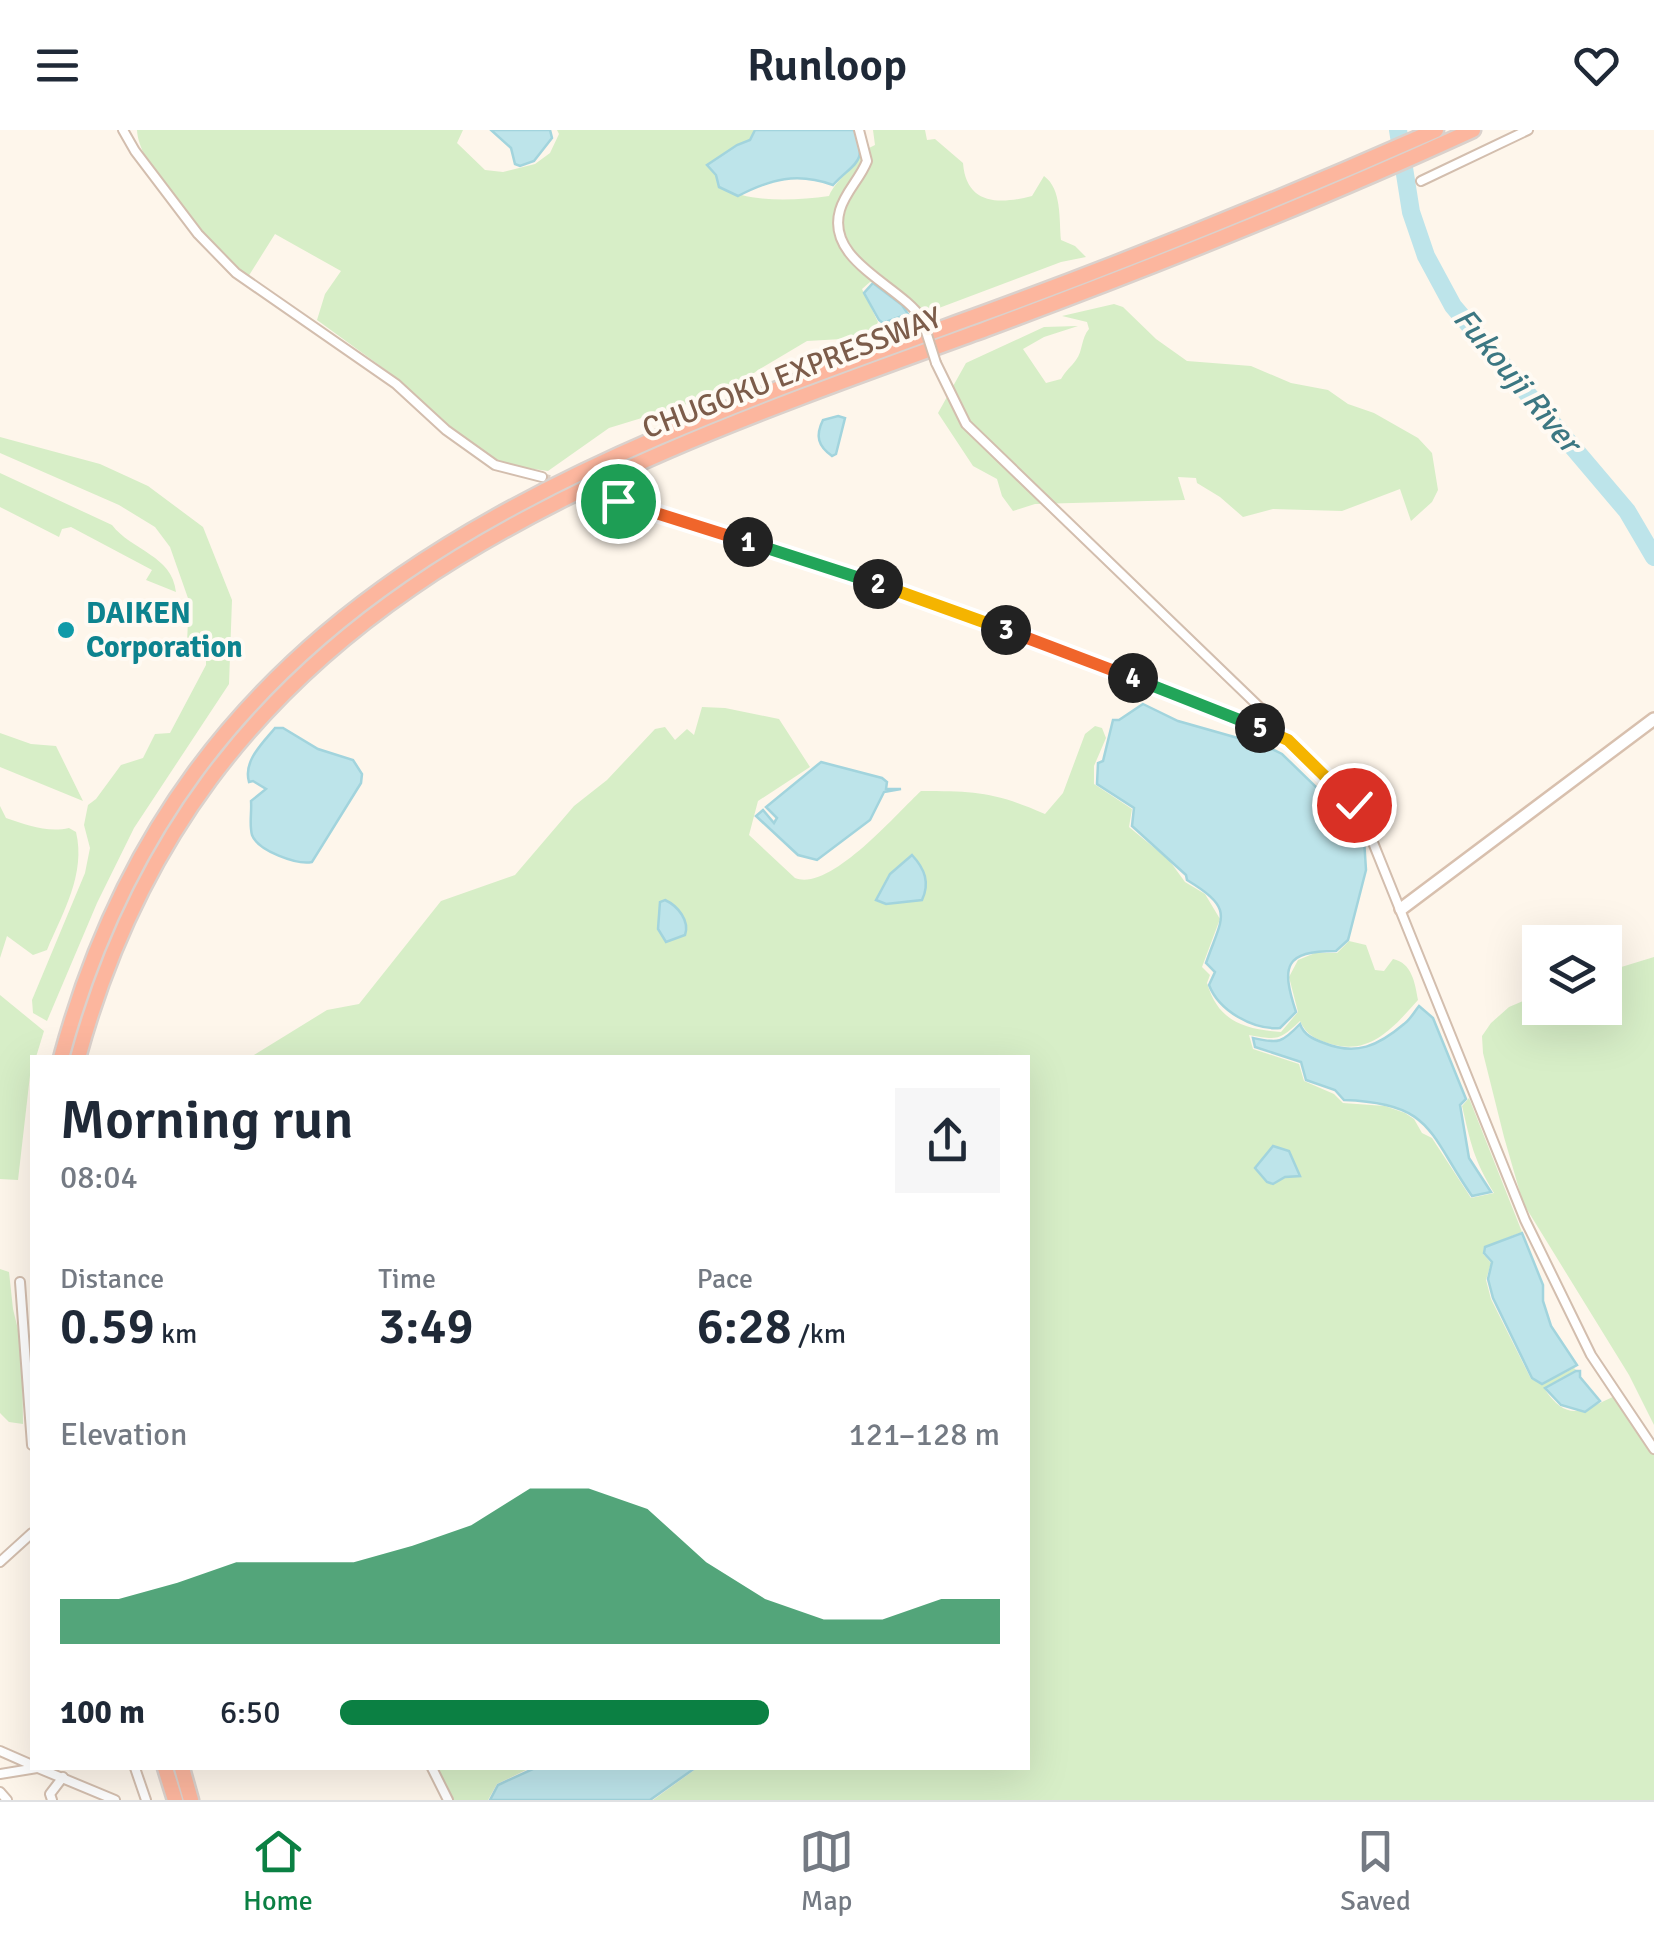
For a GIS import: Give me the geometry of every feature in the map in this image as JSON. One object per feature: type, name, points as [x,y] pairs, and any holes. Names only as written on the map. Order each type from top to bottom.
[{"type":"highway","name":"CHUGOKU EXPRESSWAY","points":[[63,1055],[103,934],[132,874],[176,802],[236,721],[270,684],[385,584],[430,554],[540,491],[676,428],[1120,262],[1385,152],[1474,130]]},
{"type":"highway","name":"CHUGOKU EXPRESSWAY","points":[[79,1055],[138,896],[189,811],[218,769],[280,697],[313,664],[394,598],[546,505],[679,443],[1132,274],[1389,168],[1429,139]]},
{"type":"highway","points":[[166,1770],[175,1800]]},
{"type":"highway","points":[[183,1770],[191,1800]]},
{"type":"street","points":[[123,130],[198,234],[236,273],[396,384],[446,430],[495,465],[542,477]]},
{"type":"street","points":[[859,130],[867,161],[841,206],[841,240],[866,270],[913,306],[966,424],[1278,725],[1278,734]]},
{"type":"street","points":[[1421,181],[1528,130]]},
{"type":"street","points":[[599,494],[913,596],[1278,734],[1314,763],[1354,805],[1401,909],[1525,1220],[1560,1296],[1591,1355],[1654,1449]]},
{"type":"street","points":[[1401,909],[1654,719]]},
{"type":"street","points":[[20,1282],[30,1418]]},
{"type":"street","points":[[0,1562],[30,1534]]},
{"type":"street","points":[[0,1751],[30,1764]]},
{"type":"street","points":[[0,1774],[30,1768]]},
{"type":"street","points":[[44,1770],[115,1800]]},
{"type":"street","points":[[136,1770],[146,1800]]},
{"type":"street","points":[[433,1770],[448,1800]]},
{"type":"street","points":[[52,1800],[50,1794],[64,1777]]},
{"type":"street","points":[[0,1792],[7,1800]]},
{"type":"green space","points":[[137,130],[463,130],[457,143],[485,170],[503,172],[535,164],[550,153],[559,134],[557,130],[754,130],[751,140],[707,165],[716,175],[719,187],[745,196],[787,200],[829,196],[863,151],[875,145],[873,130],[925,130],[927,140],[935,139],[963,163],[970,187],[986,198],[1032,196],[1044,176],[1057,196],[1061,240],[1086,257],[1061,262],[923,314],[893,285],[870,282],[862,289],[878,322],[874,330],[842,339],[807,341],[730,391],[609,428],[548,471],[505,465],[488,454],[446,424],[394,376],[317,320],[325,294],[341,271],[275,234],[248,277],[165,187],[141,147]]},
{"type":"green space","points":[[1114,304],[1123,307],[1156,339],[1187,361],[1251,366],[1291,383],[1328,390],[1418,438],[1432,453],[1438,490],[1432,502],[1411,521],[1400,489],[1342,511],[1273,509],[1243,517],[1197,483],[1196,478],[1178,477],[1185,500],[1035,504],[1013,511],[1002,496],[997,479],[973,466],[938,413],[966,363],[1044,327],[1078,326],[1023,349],[1046,383],[1061,379],[1078,356],[1089,329],[1087,322],[1062,316]]},
{"type":"green space","points":[[0,437],[100,464],[148,486],[203,527],[232,600],[229,684],[134,828],[47,1021],[33,1013],[32,1000],[85,873],[90,848],[84,825],[88,805],[121,765],[143,758],[155,734],[170,733],[206,665],[206,658],[192,652],[187,642],[189,601],[170,547],[155,527],[119,505],[0,453]]},
{"type":"green space","points":[[0,473],[112,525],[159,561],[173,580],[176,592],[146,580],[152,570],[71,527],[62,529],[59,537],[0,507]]},
{"type":"green space","points":[[702,707],[779,719],[810,767],[758,801],[749,835],[795,878],[809,879],[844,863],[921,791],[984,794],[1045,814],[1063,793],[1085,734],[1095,726],[1102,728],[1106,738],[1094,766],[1094,784],[1132,809],[1129,827],[1169,860],[1185,882],[1205,894],[1220,919],[1202,967],[1210,975],[1207,983],[1212,996],[1225,1014],[1244,1025],[1281,1032],[1298,1012],[1289,977],[1298,960],[1315,953],[1337,953],[1349,941],[1366,945],[1375,970],[1384,971],[1393,959],[1408,969],[1418,1000],[1380,1037],[1345,1047],[1317,1039],[1300,1021],[1277,1037],[1249,1035],[1253,1049],[1299,1064],[1304,1081],[1334,1094],[1343,1103],[1385,1106],[1414,1119],[1422,1133],[1432,1138],[1471,1198],[1494,1193],[1471,1141],[1462,1106],[1469,1098],[1522,1232],[1484,1247],[1483,1254],[1491,1263],[1486,1280],[1491,1299],[1531,1379],[1542,1384],[1574,1368],[1544,1388],[1553,1400],[1570,1411],[1579,1411],[1618,1395],[1654,1440],[1654,1800],[653,1800],[694,1770],[1030,1770],[1030,1055],[254,1055],[327,1010],[359,1004],[441,901],[515,875],[574,806],[607,780],[655,729],[665,727],[675,740],[687,729],[694,735]]},
{"type":"green space","points":[[0,733],[31,744],[56,746],[83,801],[0,767]]},
{"type":"green space","points":[[0,806],[6,818],[14,821],[76,832],[78,863],[71,892],[47,950],[33,955],[7,936],[0,958]]},
{"type":"green space","points":[[1654,957],[1654,1425],[1629,1375],[1523,1203],[1483,1053],[1482,1036],[1491,1023],[1522,1002],[1522,1025],[1622,1025],[1622,967]]},
{"type":"green space","points":[[0,995],[44,1031],[37,1055],[30,1055],[18,1180],[0,1179]]},
{"type":"green space","points":[[0,1269],[9,1272],[22,1346],[23,1424],[9,1422],[0,1413]]},
{"type":"green space","points":[[435,1770],[526,1770],[497,1784],[488,1800],[451,1800],[446,1784]]},
{"type":"water","points":[[491,130],[550,130],[552,138],[534,161],[520,166],[515,164],[511,148]]},
{"type":"water","points":[[755,130],[856,130],[859,157],[833,185],[784,179],[738,196],[719,187],[716,175],[707,165],[750,140]]},
{"type":"water","points":[[873,283],[908,314],[883,323],[879,320],[864,293]]},
{"type":"water","points":[[845,418],[836,454],[832,456],[821,444],[819,431],[823,420]]},
{"type":"water","points":[[1143,704],[1178,721],[1282,754],[1346,816],[1364,839],[1366,870],[1348,940],[1336,951],[1306,954],[1291,964],[1289,983],[1296,1012],[1280,1028],[1259,1026],[1238,1017],[1214,994],[1209,985],[1215,972],[1206,963],[1220,924],[1219,907],[1132,826],[1134,808],[1097,784],[1098,763],[1103,761],[1113,720]]},
{"type":"water","points":[[275,728],[283,728],[318,749],[353,760],[362,774],[361,783],[312,862],[279,856],[252,835],[251,801],[266,789],[249,782],[249,767]]},
{"type":"water","points":[[821,762],[882,778],[887,782],[886,789],[901,789],[884,792],[870,820],[817,860],[798,855],[756,816],[763,810],[774,823],[777,818],[766,807]]},
{"type":"water","points":[[912,855],[925,876],[922,900],[886,904],[876,900],[890,874]]},
{"type":"water","points":[[665,900],[682,914],[686,924],[685,935],[666,942],[658,929],[660,902]]},
{"type":"water","points":[[1419,1006],[1433,1018],[1466,1099],[1460,1105],[1469,1158],[1491,1192],[1472,1196],[1436,1139],[1412,1115],[1373,1102],[1344,1100],[1335,1090],[1306,1080],[1301,1062],[1255,1047],[1253,1038],[1279,1040],[1300,1024],[1316,1040],[1357,1049],[1385,1038]]},
{"type":"water","points":[[1273,1146],[1289,1151],[1300,1176],[1285,1177],[1273,1184],[1267,1182],[1255,1168]]},
{"type":"water","points":[[1522,1233],[1543,1285],[1543,1301],[1551,1326],[1577,1365],[1542,1384],[1532,1378],[1493,1298],[1488,1279],[1492,1262],[1484,1253],[1485,1247]]},
{"type":"water","points":[[1580,1371],[1580,1377],[1600,1401],[1585,1412],[1561,1405],[1545,1388]]},
{"type":"water","points":[[531,1770],[692,1770],[650,1800],[490,1800],[498,1785]]},
{"type":"waterway","name":"Fukouji River","points":[[1398,130],[1411,212],[1426,256],[1453,306],[1627,511],[1654,557]]},
{"type":"tunnel","points":[[542,477],[585,489]]},
{"type":"place","name":"DAIKEN Corporation","points":[[66,630]]},
{"type":"route","points":[[618,501],[913,596],[1278,734],[1314,763],[1354,805]]}]
